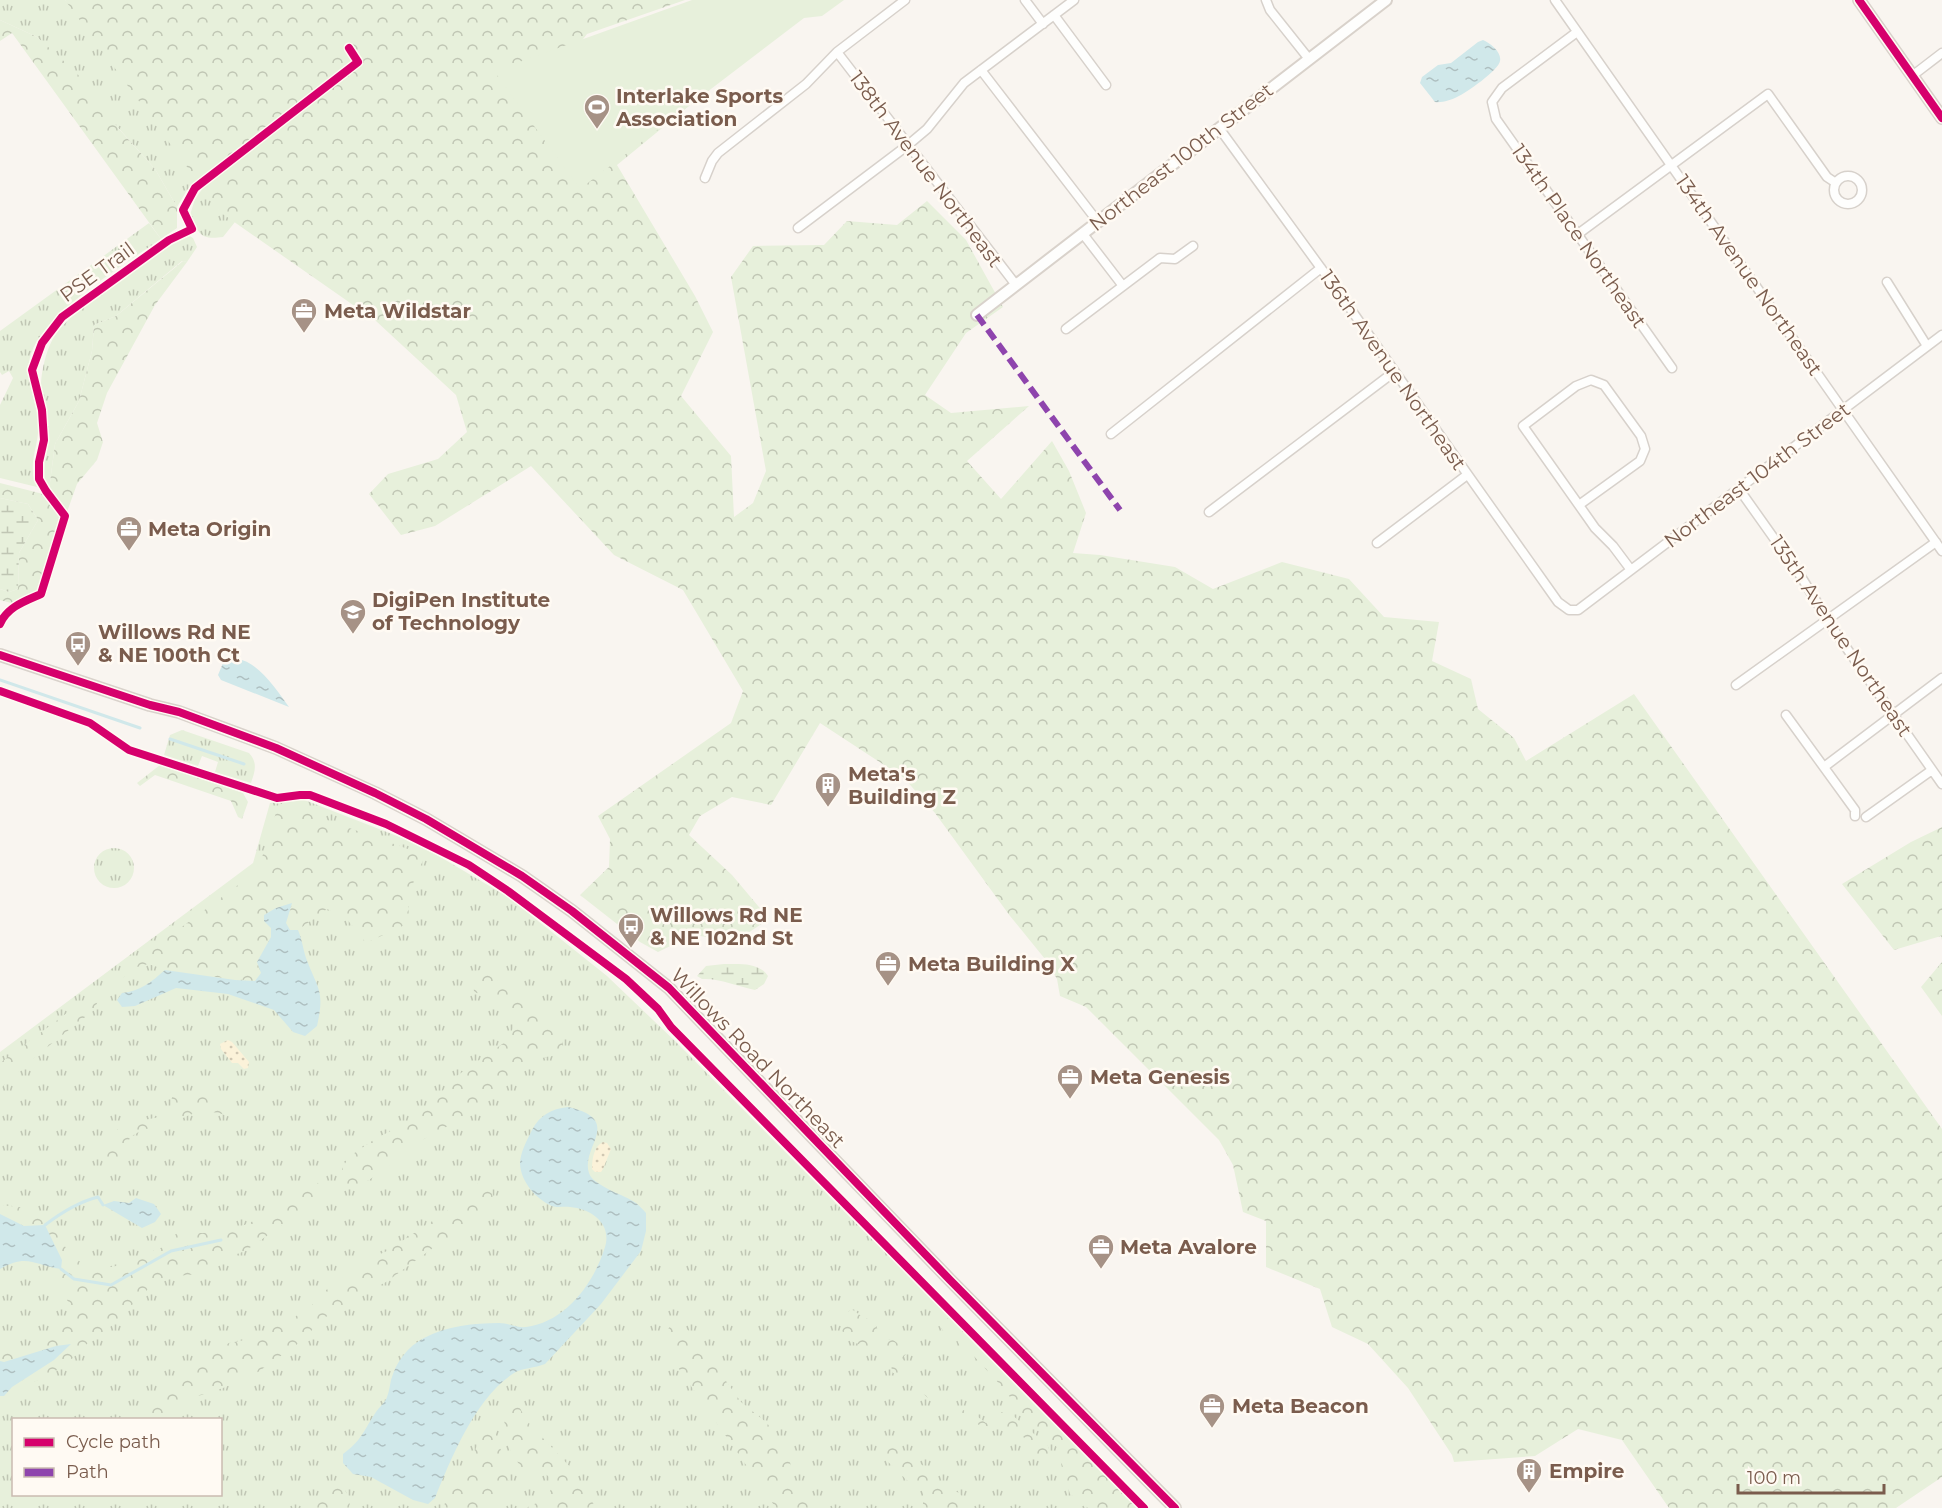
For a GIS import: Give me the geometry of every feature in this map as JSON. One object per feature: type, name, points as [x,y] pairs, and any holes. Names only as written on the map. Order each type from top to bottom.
[{"type":"main road","name":"Northeast 100th Street","points":[[977,315],[1386,0]]},
{"type":"main road","points":[[1858,0],[1942,118]]},
{"type":"main road","name":"Willows Road Northeast","points":[[0,655],[150,705],[179,712],[276,748],[426,819],[522,876],[572,910],[669,988],[950,1280],[1176,1508]]},
{"type":"street","points":[[705,178],[718,153],[806,84],[837,52],[905,0]]},
{"type":"street","points":[[1025,0],[1043,24]]},
{"type":"street","points":[[798,228],[927,129],[964,83],[1074,0]]},
{"type":"street","points":[[1266,0],[1270,10],[1309,59]]},
{"type":"street","name":"134th Avenue Northeast","points":[[1555,0],[1942,551]]},
{"type":"street","points":[[1054,15],[1106,85]]},
{"type":"street","name":"134th Place Northeast","points":[[1577,32],[1502,88],[1492,102],[1496,119],[1671,368]]},
{"type":"street","name":"138th Avenue Northeast","points":[[837,52],[1016,285]]},
{"type":"street","points":[[1912,76],[1942,53]]},
{"type":"street","points":[[981,70],[1098,222]]},
{"type":"street","points":[[1578,234],[1768,94],[1827,177],[1836,183]]},
{"type":"street","name":"136th Avenue Northeast","points":[[1219,128],[1558,602],[1569,610]]},
{"type":"street","points":[[1083,234],[1123,286]]},
{"type":"street","points":[[1066,329],[1160,258],[1175,258],[1193,246]]},
{"type":"street","points":[[1111,434],[1321,268]]},
{"type":"street","points":[[1887,282],[1927,346]]},
{"type":"street","name":"Northeast 104th Street","points":[[1569,610],[1578,610],[1942,335]]},
{"type":"street","points":[[1209,512],[1394,372]]},
{"type":"street","points":[[1579,505],[1640,461],[1644,449],[1641,436],[1604,385],[1591,380],[1576,386],[1524,426],[1595,528],[1613,546],[1631,570]]},
{"type":"street","points":[[1377,543],[1467,475]]},
{"type":"street","name":"135th Avenue Northeast","points":[[1739,489],[1942,784]]},
{"type":"street","points":[[1736,685],[1936,542]]},
{"type":"street","points":[[1824,766],[1942,678]]},
{"type":"street","points":[[1786,715],[1855,810],[1855,816]]},
{"type":"street","points":[[1866,817],[1932,770]]},
{"type":"green space","points":[[0,0],[65,0],[70,5],[198,181],[187,190],[177,207],[155,169],[37,37],[0,20]]},
{"type":"green space","points":[[65,0],[685,0],[587,34],[556,74],[784,28],[617,165],[695,296],[713,332],[681,396],[731,456],[734,517],[753,503],[766,471],[731,277],[753,246],[824,245],[847,221],[897,225],[927,201],[966,240],[1003,307],[966,333],[925,395],[951,413],[1029,406],[967,461],[1001,499],[1052,441],[1069,471],[1086,513],[1073,553],[1175,567],[1213,589],[1282,562],[1349,579],[1384,617],[1439,622],[1432,661],[1471,679],[1478,709],[1514,738],[1526,761],[1634,694],[1942,1129],[1942,1477],[1896,1508],[1669,1508],[1622,1440],[1578,1429],[1535,1456],[1454,1462],[1452,1455],[1408,1388],[1368,1344],[1332,1327],[1320,1289],[1266,1267],[1266,1221],[1243,1212],[1233,1165],[1219,1140],[1086,1007],[1060,996],[1057,979],[1045,959],[1010,916],[935,813],[904,778],[820,723],[771,805],[732,797],[700,816],[689,835],[732,875],[769,919],[736,941],[693,935],[658,952],[640,942],[580,895],[609,867],[610,839],[598,816],[731,723],[743,691],[683,590],[614,555],[531,466],[435,526],[401,535],[369,494],[388,474],[438,459],[467,432],[456,395],[376,321],[220,212]]},
{"type":"green space","name":"Interlake Sports Association","points":[[692,0],[844,0],[822,16],[804,18],[580,189],[494,71]]},
{"type":"green space","points":[[0,20],[37,37],[76,72],[119,129],[155,169],[177,207],[177,228],[161,239],[12,33],[0,41]]},
{"type":"green space","points":[[203,188],[220,211],[235,222],[223,237],[209,238],[201,234],[190,215],[195,199]]},
{"type":"green space","points":[[149,223],[161,239],[87,290],[52,322],[39,338],[29,362],[39,425],[33,459],[33,477],[37,487],[0,478],[0,405],[13,378],[9,371],[2,375],[0,372],[0,331]]},
{"type":"green space","points":[[188,235],[193,238],[197,247],[187,262],[182,261],[116,316],[94,325],[92,351],[79,401],[55,444],[49,490],[43,469],[46,432],[41,386],[45,359],[53,339],[65,323],[86,305],[141,264]]},
{"type":"green space","points":[[183,261],[187,262],[155,305],[107,393],[97,423],[103,442],[97,460],[77,484],[67,512],[49,490],[55,444],[79,401],[92,351],[94,325],[116,316]]},
{"type":"green space","points":[[0,483],[43,494],[64,517],[40,591],[11,603],[0,600],[0,589],[9,592],[18,589],[19,553],[38,520],[28,504],[0,498]]},
{"type":"green space","points":[[0,498],[28,504],[38,520],[19,553],[18,589],[9,592],[0,589]]},
{"type":"green space","points":[[182,730],[249,753],[255,764],[251,783],[215,772],[218,762],[202,756],[198,766],[164,755],[170,735]]},
{"type":"green space","points":[[160,765],[243,793],[248,802],[242,819],[238,817],[231,801],[155,775],[140,786],[137,783]]},
{"type":"green space","points":[[302,799],[420,845],[508,897],[607,976],[676,1042],[1139,1508],[0,1508],[0,1052],[253,863],[270,803]]},
{"type":"green space","points":[[279,803],[408,849],[424,858],[408,895],[409,923],[366,943],[346,918],[327,909],[298,930],[290,930],[286,923],[292,904],[284,906],[264,921],[271,928],[271,936],[257,962],[261,973],[255,981],[177,973],[148,964],[137,967],[101,994],[94,1010],[26,1064],[0,1089],[0,1063],[258,870]]},
{"type":"green space","points":[[1942,827],[1942,940],[1941,936],[1894,950],[1842,884],[1911,842]]},
{"type":"green space","points":[[114,848],[128,854],[134,868],[128,882],[114,888],[100,882],[94,868],[100,854]]},
{"type":"green space","points":[[1942,962],[1942,1016],[1921,987]]},
{"type":"green space","points":[[724,964],[754,966],[768,976],[764,984],[755,990],[697,976],[706,966]]},
{"type":"green space","points":[[479,970],[506,985],[561,1025],[563,1054],[542,1058],[459,1120],[420,1141],[386,1169],[364,1183],[343,1187],[342,1168],[350,1156],[375,1139],[416,1118],[458,1075],[508,1040],[516,1021],[498,1003],[474,992],[473,976]]},
{"type":"green space","points":[[186,1091],[216,1096],[226,1103],[233,1118],[218,1113],[199,1112],[179,1120],[170,1111],[172,1097]]},
{"type":"green space","points":[[160,1117],[166,1124],[161,1128],[144,1129],[130,1137],[123,1161],[115,1166],[106,1166],[101,1159],[103,1147],[122,1124]]},
{"type":"green space","points":[[480,1181],[492,1185],[493,1204],[476,1224],[433,1248],[386,1282],[321,1320],[303,1340],[258,1372],[223,1388],[198,1396],[173,1418],[129,1418],[183,1380],[203,1356],[229,1343],[250,1339],[308,1310],[322,1293],[369,1259],[387,1251],[467,1196]]},
{"type":"green space","points":[[316,1182],[326,1189],[310,1206],[245,1251],[221,1260],[198,1274],[177,1276],[151,1286],[108,1329],[84,1346],[69,1362],[0,1402],[0,1346],[18,1349],[47,1337],[70,1319],[70,1304],[51,1279],[38,1271],[59,1274],[62,1260],[38,1226],[24,1226],[0,1214],[0,1205],[20,1207],[30,1214],[47,1218],[59,1231],[67,1251],[84,1265],[113,1267],[168,1245],[180,1232],[217,1232],[234,1229],[262,1216]]},
{"type":"green space","points":[[853,1310],[864,1318],[873,1320],[883,1340],[892,1339],[908,1351],[902,1359],[935,1392],[986,1423],[997,1412],[1010,1413],[1048,1446],[1052,1458],[1029,1453],[1027,1440],[1014,1430],[979,1425],[955,1409],[931,1401],[903,1374],[893,1373],[888,1356],[846,1339],[841,1328],[846,1312]]},
{"type":"green space","points":[[946,1317],[962,1330],[1138,1508],[1088,1508],[1070,1494],[1058,1448],[1026,1420],[1005,1390],[971,1353],[963,1351],[953,1333],[944,1332],[935,1320]]},
{"type":"green space","points":[[672,1324],[683,1326],[697,1338],[710,1353],[721,1374],[741,1402],[767,1423],[789,1455],[794,1488],[808,1496],[811,1508],[776,1508],[677,1366],[664,1334]]},
{"type":"green space","points":[[519,1406],[526,1420],[572,1469],[596,1508],[526,1508],[547,1498],[551,1489],[549,1477],[539,1468],[522,1468],[509,1447],[504,1411]]},
{"type":"green space","points":[[496,1420],[496,1439],[508,1466],[510,1478],[501,1495],[489,1500],[485,1508],[441,1508],[481,1439]]},
{"type":"green space","points":[[880,1444],[907,1452],[930,1472],[931,1478],[959,1493],[972,1508],[923,1508],[923,1491],[915,1488],[884,1458]]},
{"type":"green space","points":[[335,1484],[342,1485],[349,1497],[350,1508],[310,1508],[313,1501],[323,1496]]},
{"type":"sand","points":[[228,1040],[249,1062],[248,1068],[244,1069],[238,1063],[232,1063],[221,1049],[220,1044]]},
{"type":"sand","points":[[603,1142],[607,1143],[611,1149],[601,1172],[595,1172],[592,1169],[594,1153],[597,1146]]},
{"type":"water","points":[[1483,40],[1497,51],[1500,58],[1498,65],[1482,81],[1461,95],[1446,101],[1435,102],[1420,83],[1422,77],[1438,65],[1451,63]]},
{"type":"water","points":[[237,659],[245,661],[260,671],[289,707],[221,680],[218,675],[223,663]]},
{"type":"water","points":[[292,903],[286,923],[290,930],[298,930],[320,997],[317,1026],[305,1036],[293,1032],[274,1010],[228,994],[176,988],[135,1006],[122,1007],[117,1000],[122,993],[140,988],[165,970],[255,981],[261,973],[257,962],[271,937],[271,928],[264,921],[264,915]]},
{"type":"water","points":[[568,1107],[594,1119],[597,1127],[588,1163],[592,1178],[636,1203],[646,1213],[646,1231],[641,1251],[601,1304],[545,1364],[514,1373],[488,1397],[457,1447],[435,1498],[428,1504],[413,1500],[371,1477],[353,1474],[343,1463],[343,1454],[359,1439],[385,1401],[396,1367],[412,1346],[433,1334],[461,1326],[499,1323],[526,1327],[540,1324],[566,1309],[586,1287],[594,1274],[605,1247],[606,1231],[603,1225],[593,1214],[586,1211],[570,1207],[554,1207],[546,1203],[530,1189],[521,1171],[522,1151],[535,1125],[556,1109]]},
{"type":"water","points":[[136,1198],[154,1204],[161,1214],[155,1222],[142,1228],[103,1205],[114,1201],[129,1203]]},
{"type":"water","points":[[0,1214],[24,1226],[45,1225],[62,1260],[61,1269],[24,1261],[9,1264],[0,1269]]},
{"type":"water","points":[[71,1344],[54,1360],[12,1387],[4,1396],[0,1396],[0,1361],[4,1362],[56,1346]]},
{"type":"waterway","points":[[0,680],[140,728]]},
{"type":"waterway","points":[[170,739],[244,764]]},
{"type":"waterway","points":[[45,1225],[70,1208],[91,1199],[98,1197],[103,1205]]},
{"type":"waterway","points":[[61,1269],[74,1279],[111,1285],[171,1251],[221,1240]]},
{"type":"marked path","points":[[977,315],[1120,510]]},
{"type":"cycle path","points":[[1859,0],[1942,118]]},
{"type":"cycle path","name":"PSE Trail","points":[[0,624],[12,609],[41,594],[65,516],[39,479],[39,462],[44,440],[42,410],[32,370],[42,343],[62,317],[169,240],[192,229],[183,210],[195,188],[358,62],[349,48]]},
{"type":"cycle path","points":[[0,655],[150,705],[179,712],[276,748],[426,819],[522,876],[572,911],[669,988],[950,1280],[1175,1508]]},
{"type":"cycle path","points":[[0,691],[90,723],[129,750],[277,798],[310,795],[386,824],[469,865],[508,891],[626,979],[658,1009],[671,1027],[1144,1508]]},
{"type":"place","name":"Interlake Sports Association","points":[[597,130]]},
{"type":"place","name":"Meta Wildstar","points":[[304,334]]},
{"type":"place","name":"Meta Origin","points":[[129,552]]},
{"type":"place","name":"DigiPen Institute of Technology","points":[[353,635]]},
{"type":"place","name":"Willows Rd NE & NE 100th Ct","points":[[78,667]]},
{"type":"place","name":"Meta's Building Z","points":[[828,808]]},
{"type":"place","name":"Willows Rd NE & NE 102nd St","points":[[631,949]]},
{"type":"place","name":"Meta Building X","points":[[888,987]]},
{"type":"place","name":"Meta Genesis","points":[[1070,1100]]},
{"type":"place","name":"Meta Avalore","points":[[1101,1270]]},
{"type":"place","name":"Meta Beacon","points":[[1212,1429]]},
{"type":"place","name":"Empire","points":[[1529,1494]]}]
